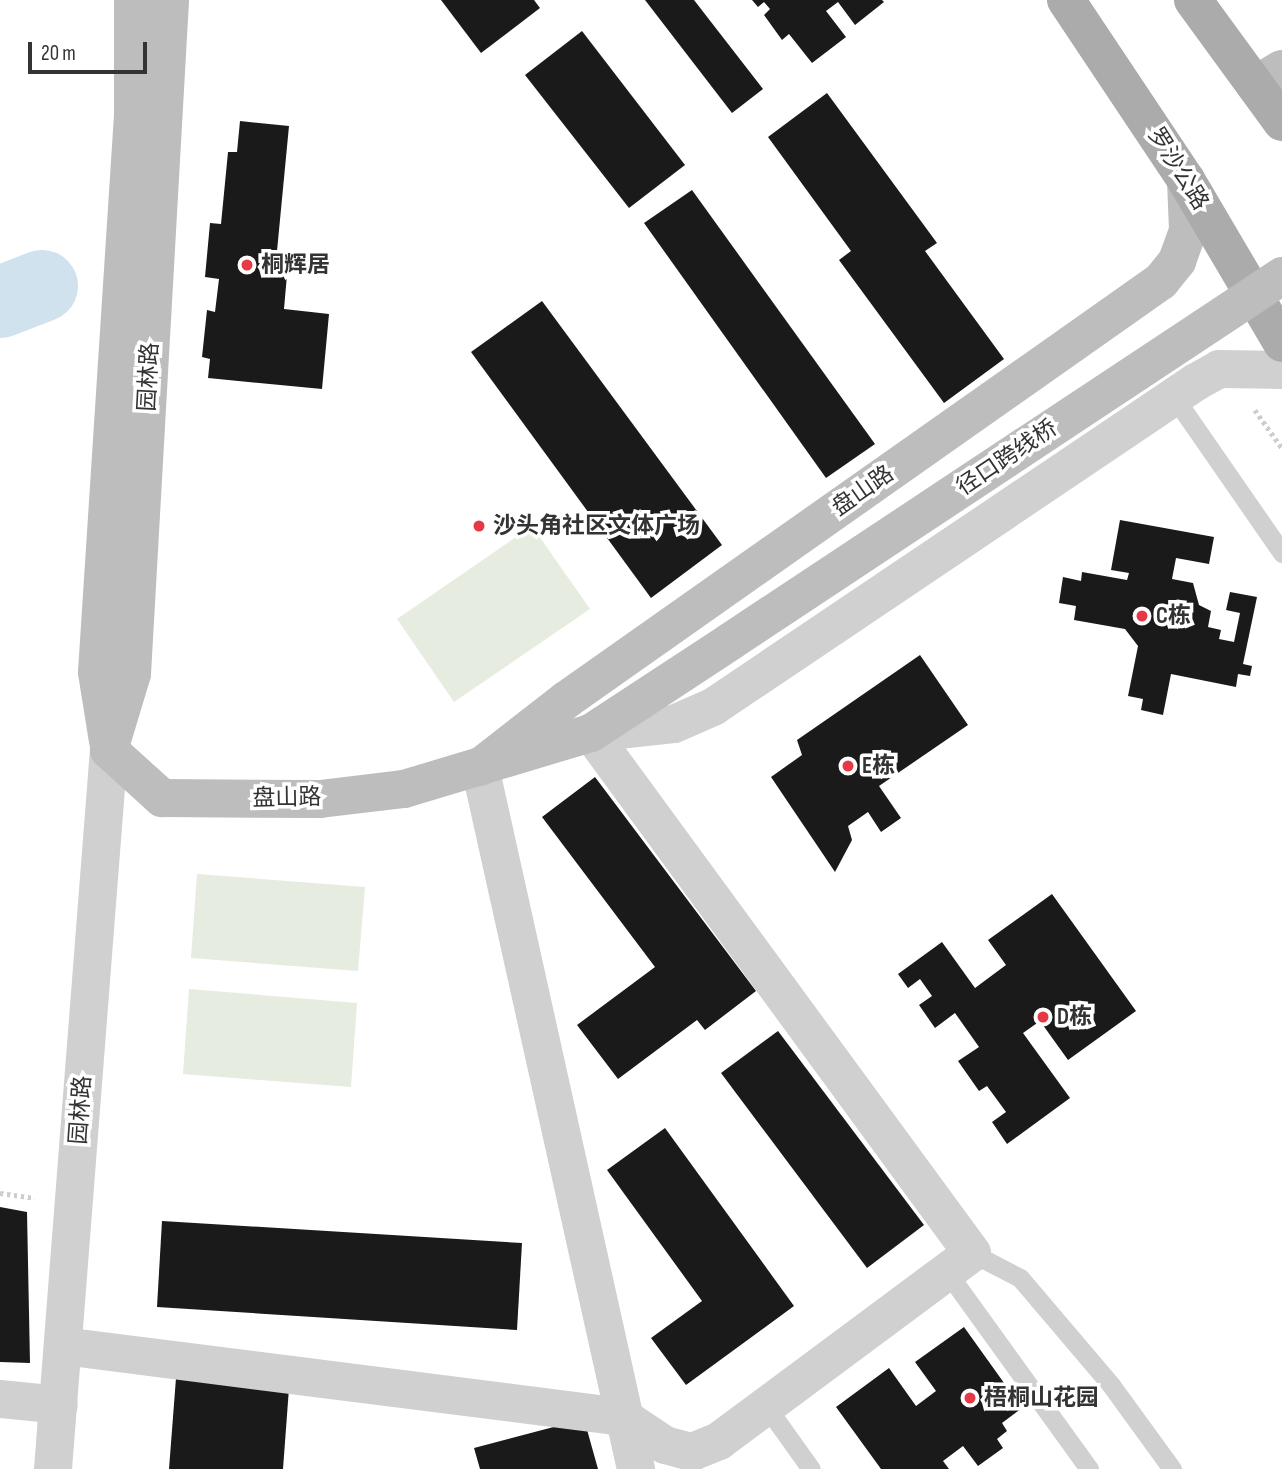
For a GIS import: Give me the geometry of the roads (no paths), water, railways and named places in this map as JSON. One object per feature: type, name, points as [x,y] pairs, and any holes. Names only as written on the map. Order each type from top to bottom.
[{"type":"main road","name":"园林路","points":[[109,750],[97,672],[133,115],[133,0]]},
{"type":"main road","name":"园林路","points":[[109,750],[132,674],[170,0]]},
{"type":"main road","name":"罗沙公路","points":[[1066,0],[1186,180],[1282,343]]},
{"type":"main road","points":[[1193,0],[1268,77],[1282,122]]},
{"type":"main road","name":"盘山路","points":[[480,768],[566,700],[1161,281],[1177,261],[1188,230],[1186,180]]},
{"type":"main road","name":"径口跨线桥","points":[[732,641],[1282,276]]},
{"type":"main road","name":"盘山路","points":[[109,750],[162,798],[320,799],[404,789],[591,733],[732,641]]},
{"type":"street","points":[[63,1346],[623,1417],[665,1445],[692,1452],[719,1441],[959,1262],[591,733],[674,724],[713,707],[1219,369],[1282,370]]},
{"type":"street","name":"园林路","points":[[53,1469],[109,750]]},
{"type":"street","points":[[480,768],[636,1469]]},
{"type":"street","points":[[0,1399],[59,1405]]},
{"type":"lane","points":[[1174,397],[1282,553]]},
{"type":"lane","points":[[959,1262],[1090,1469]]},
{"type":"lane","points":[[959,1262],[1020,1278],[1111,1385],[1172,1469]]},
{"type":"lane","points":[[766,1406],[811,1469]]},
{"type":"waterway","points":[[0,302],[42,286]]},
{"type":"place","name":"桐辉居","points":[[247,265]]},
{"type":"place","name":"沙头角社区文体广场","points":[[479,526]]},
{"type":"place","name":"C栋","points":[[1142,616]]},
{"type":"place","name":"E栋","points":[[848,766]]},
{"type":"place","name":"D栋","points":[[1043,1017]]},
{"type":"place","name":"梧桐山花园","points":[[970,1398]]}]
